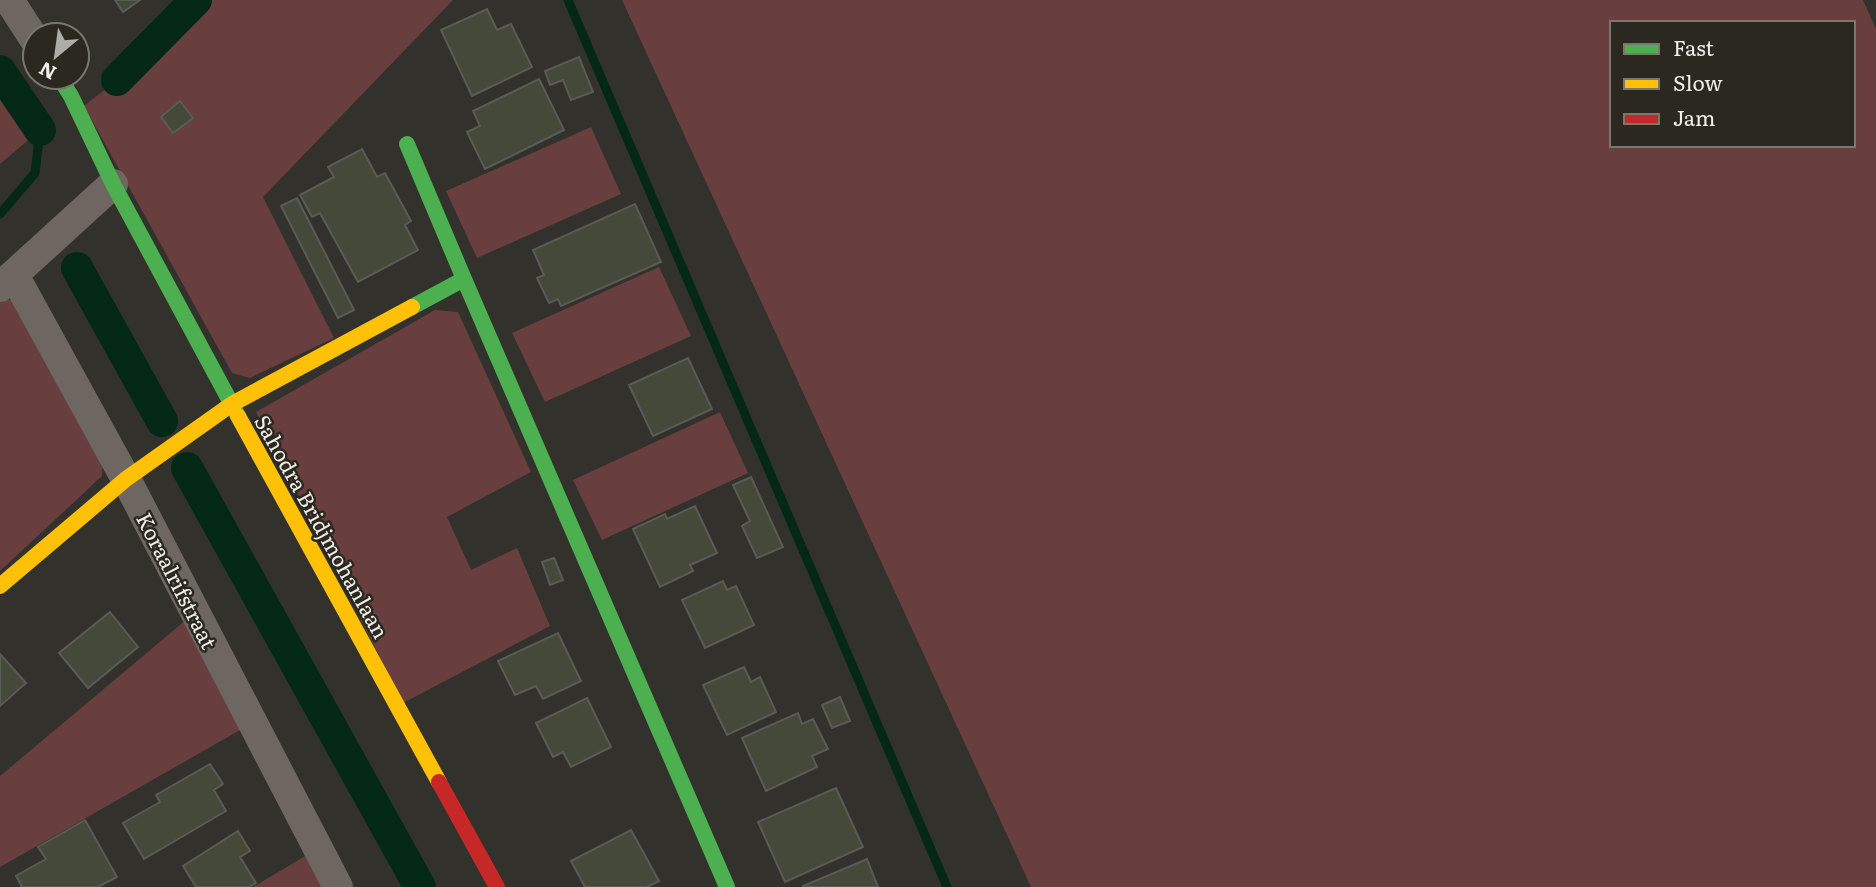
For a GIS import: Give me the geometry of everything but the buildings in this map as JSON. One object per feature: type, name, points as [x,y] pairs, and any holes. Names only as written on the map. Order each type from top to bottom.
[{"type":"street","points":[[9,0],[23,21]]},
{"type":"street","name":"Sahodra Bridjmohanlaan","points":[[68,91],[113,184],[497,887]]},
{"type":"street","points":[[407,144],[727,887]]},
{"type":"street","points":[[7,281],[113,184]]},
{"type":"street","points":[[0,586],[126,479],[232,404],[464,279]]},
{"type":"street","name":"Koraalrifstraat","points":[[7,281],[126,479],[338,887]]},
{"type":"shaded area","points":[[196,0],[453,0],[263,197],[334,338],[250,378],[232,373],[84,106],[117,80]]},
{"type":"shaded area","points":[[622,0],[1863,0],[1876,29],[1876,887],[1031,887]]},
{"type":"shaded area","points":[[0,71],[40,130],[0,164]]},
{"type":"shaded area","points":[[591,127],[621,194],[477,258],[446,191]]},
{"type":"shaded area","points":[[659,267],[691,336],[545,402],[512,333]]},
{"type":"shaded area","points":[[4,297],[19,304],[103,462],[102,476],[0,571],[0,301]]},
{"type":"shaded area","points":[[435,310],[458,312],[531,472],[447,517],[471,570],[517,548],[550,626],[403,703],[256,412]]},
{"type":"shaded area","points":[[720,412],[748,473],[602,540],[573,480]]},
{"type":"shaded area","points":[[186,620],[240,730],[0,867],[0,776]]},
{"type":"shaded area","points":[[305,856],[322,887],[253,887]]},
{"type":"waterway","points":[[117,80],[196,0]]},
{"type":"waterway","points":[[568,0],[947,887]]},
{"type":"waterway","points":[[0,71],[40,130]]},
{"type":"waterway","points":[[0,214],[35,173],[40,130]]},
{"type":"waterway","points":[[77,268],[162,421]]},
{"type":"waterway","points":[[187,468],[420,887]]},
{"type":"traffic: fast","points":[[68,91],[113,184],[238,416]]},
{"type":"traffic: fast","points":[[407,144],[464,279],[412,307]]},
{"type":"traffic: fast","points":[[464,279],[727,887]]},
{"type":"traffic: slow","points":[[0,586],[126,479],[232,404],[412,307]]},
{"type":"traffic: slow","points":[[238,416],[439,782]]},
{"type":"traffic: jam","points":[[439,782],[497,887]]}]
